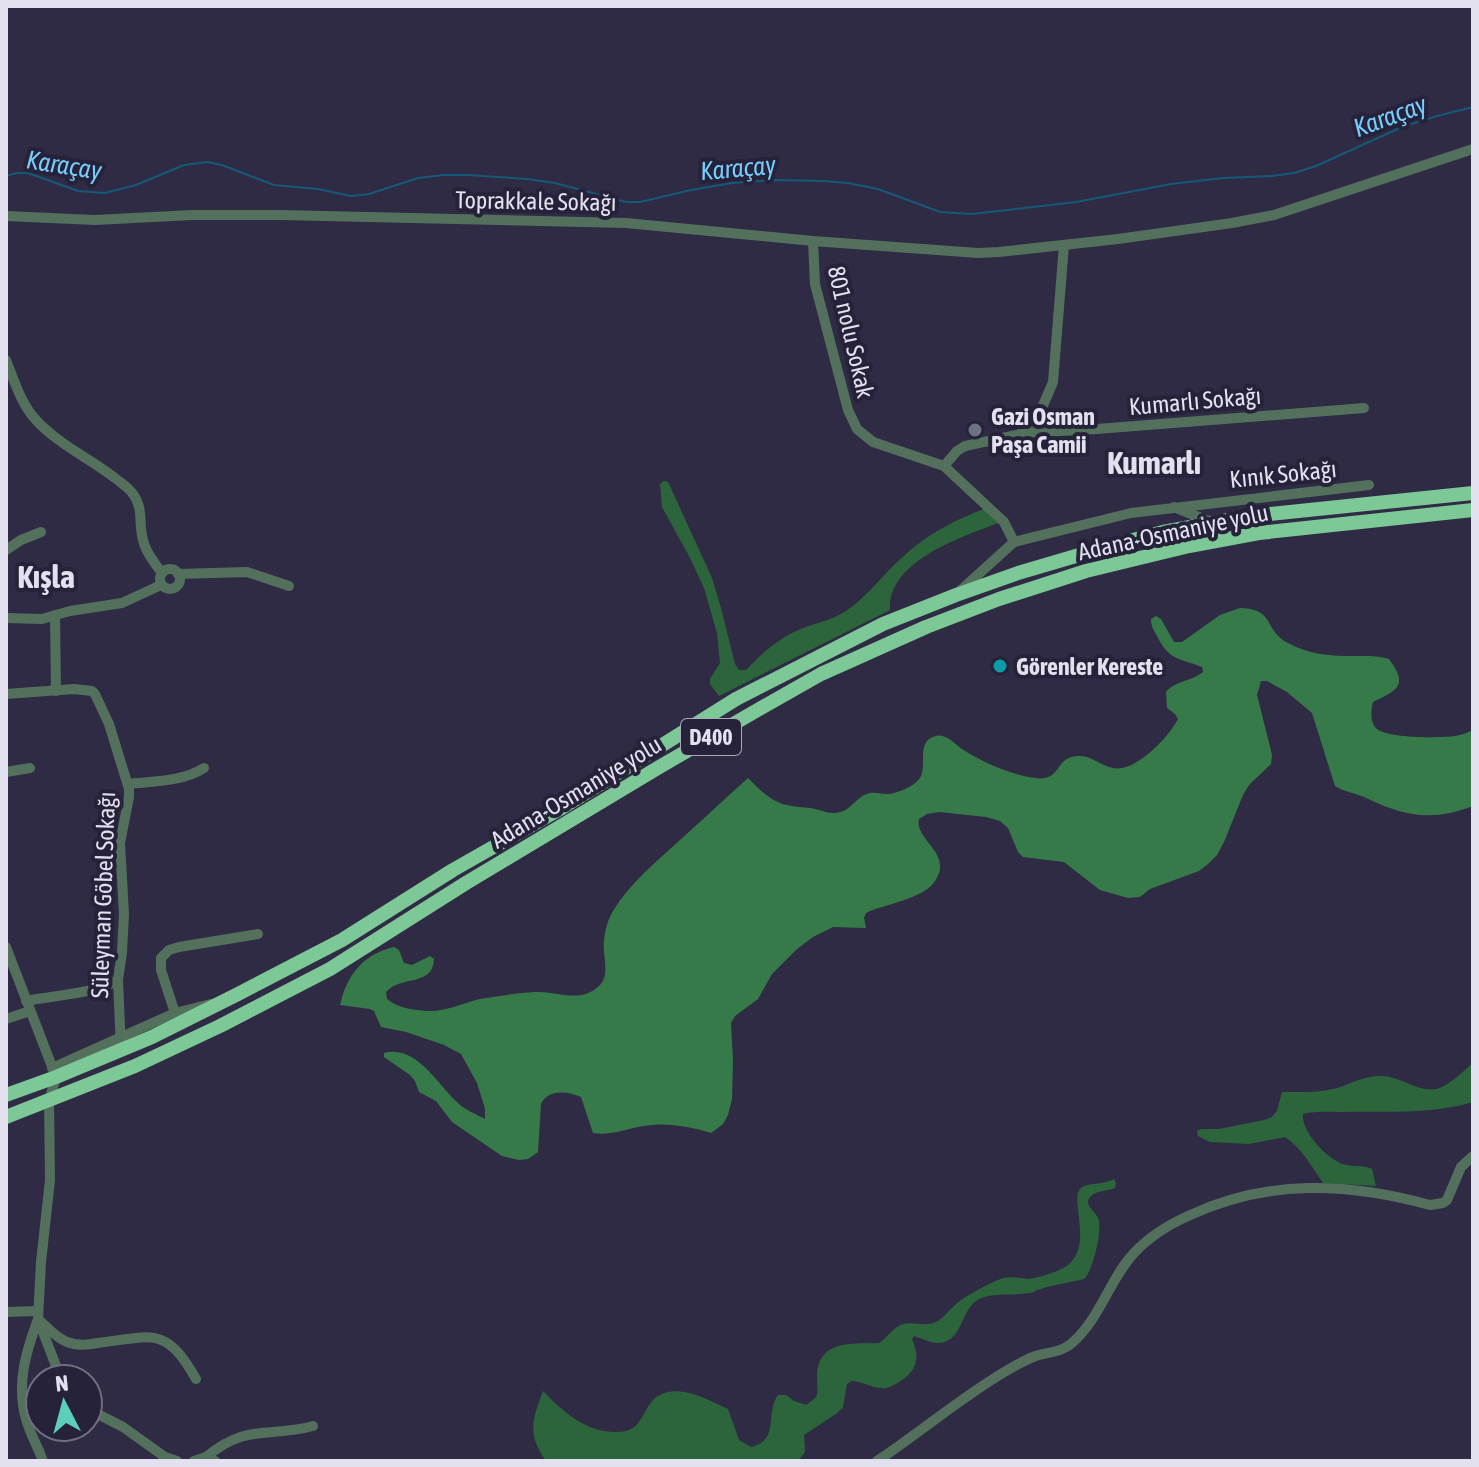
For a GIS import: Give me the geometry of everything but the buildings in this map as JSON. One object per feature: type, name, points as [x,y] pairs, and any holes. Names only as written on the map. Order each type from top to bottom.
[{"type":"highway","name":"Adana-Osmaniye yolu","points":[[6,1095],[225,1001],[342,940],[736,699],[883,624],[1018,573],[1103,548],[1211,522],[1473,493]]},
{"type":"highway","name":"Adana-Osmaniye yolu","points":[[6,1117],[135,1066],[330,969],[466,883],[749,715],[821,674],[926,627],[1086,571],[1189,546],[1259,533],[1473,510]]},
{"type":"street","name":"Toprakkale Sokağı","points":[[6,216],[95,220],[266,215],[626,223],[978,253],[1064,245],[1274,215],[1473,149]]},
{"type":"street","name":"801 nolu Sokak","points":[[813,241],[815,284],[845,402],[854,425],[873,442],[944,466]]},
{"type":"street","points":[[1025,433],[1042,408],[1053,382],[1064,245]]},
{"type":"street","points":[[6,360],[35,419],[66,445],[125,485],[135,497],[141,513],[143,542],[162,573]]},
{"type":"street","name":"Kumarlı Sokağı","points":[[944,466],[965,446],[1025,433],[1364,408]]},
{"type":"street","points":[[944,466],[1004,522],[1014,542]]},
{"type":"street","name":"Kınık Sokağı","points":[[956,595],[1014,542],[1114,516],[1369,485]]},
{"type":"street","points":[[1173,507],[1211,522]]},
{"type":"street","points":[[6,550],[41,532]]},
{"type":"street","points":[[161,585],[159,578],[170,569],[178,574],[254,573],[289,586]]},
{"type":"street","points":[[6,618],[33,620],[122,603],[161,585],[170,589],[176,586],[178,574]]},
{"type":"street","points":[[55,615],[56,691]]},
{"type":"street","name":"Süleyman Göbel Sokağı","points":[[6,694],[86,689],[95,694],[109,724],[128,784],[129,797],[120,843],[124,928],[118,980],[121,1044]]},
{"type":"street","points":[[6,772],[30,768]]},
{"type":"street","points":[[128,784],[179,778],[204,768]]},
{"type":"street","points":[[175,1013],[161,970],[161,958],[167,951],[258,934]]},
{"type":"street","points":[[6,947],[10,971],[28,1006],[54,1073],[49,1101],[50,1180],[38,1315],[24,1361],[22,1397],[26,1418],[43,1461]]},
{"type":"street","points":[[6,1019],[28,1006],[99,988],[118,980]]},
{"type":"street","points":[[121,1044],[175,1013],[225,1001]]},
{"type":"street","points":[[877,1461],[1003,1373],[1033,1357],[1061,1350],[1073,1342],[1092,1319],[1131,1256],[1144,1242],[1179,1220],[1239,1196],[1280,1189],[1324,1188],[1372,1192],[1437,1205],[1447,1200],[1461,1167],[1473,1156]]},
{"type":"street","points":[[6,1312],[38,1315],[65,1341],[78,1344],[160,1338],[176,1350],[196,1379]]},
{"type":"street","points":[[38,1315],[55,1363]]},
{"type":"street","points":[[104,1417],[165,1457],[177,1461]]},
{"type":"street","points":[[194,1461],[210,1459],[225,1442],[248,1433],[313,1426]]},
{"type":"green space","points":[[668,482],[712,578],[739,670],[746,670],[766,650],[789,635],[846,611],[906,554],[937,531],[984,509],[998,523],[947,544],[913,565],[892,593],[890,610],[719,696],[710,684],[720,663],[717,633],[704,588],[662,507],[660,484]]},
{"type":"green space","points":[[1240,608],[1259,612],[1280,638],[1303,650],[1327,655],[1389,659],[1399,681],[1394,690],[1373,702],[1372,722],[1380,731],[1400,736],[1438,737],[1458,736],[1473,730],[1473,806],[1444,814],[1417,815],[1392,809],[1335,786],[1312,713],[1287,692],[1261,681],[1257,695],[1272,755],[1271,764],[1243,795],[1217,855],[1199,871],[1150,889],[1140,897],[1128,898],[1100,890],[1064,862],[1023,857],[1008,828],[1000,821],[939,812],[927,814],[919,819],[919,827],[940,862],[940,871],[930,887],[913,897],[866,913],[866,928],[833,927],[813,937],[772,974],[758,999],[735,1016],[731,1023],[732,1099],[723,1124],[711,1133],[660,1124],[612,1133],[593,1133],[581,1097],[558,1093],[548,1096],[541,1104],[538,1152],[528,1159],[519,1160],[502,1156],[452,1122],[436,1101],[419,1092],[410,1075],[384,1057],[384,1053],[396,1052],[416,1060],[461,1105],[485,1119],[477,1083],[461,1054],[406,1032],[381,1027],[370,1009],[340,1005],[347,984],[358,967],[373,955],[394,947],[399,950],[404,963],[412,965],[430,956],[434,959],[428,974],[386,992],[387,999],[406,1008],[434,1011],[514,994],[544,992],[576,996],[592,991],[605,976],[605,932],[620,901],[635,882],[748,778],[776,801],[832,813],[844,811],[866,794],[888,794],[914,784],[922,773],[926,743],[939,735],[997,767],[1035,778],[1050,776],[1072,757],[1084,756],[1113,768],[1131,765],[1159,744],[1178,719],[1167,708],[1166,692],[1203,672],[1202,667],[1176,658],[1167,651],[1154,631],[1151,619],[1156,616],[1161,619],[1174,642],[1182,642],[1220,615]]},
{"type":"green space","points":[[1473,1063],[1473,1102],[1424,1111],[1303,1114],[1306,1129],[1325,1152],[1340,1163],[1372,1169],[1376,1186],[1323,1183],[1301,1152],[1285,1137],[1249,1144],[1210,1142],[1198,1136],[1197,1131],[1201,1129],[1219,1129],[1272,1117],[1277,1111],[1282,1092],[1327,1090],[1375,1076],[1389,1077],[1423,1089],[1437,1089],[1451,1082]]},
{"type":"green space","points":[[1114,1179],[1115,1188],[1096,1193],[1088,1202],[1098,1218],[1099,1231],[1094,1259],[1084,1279],[1029,1293],[979,1299],[968,1310],[957,1332],[946,1342],[935,1343],[914,1336],[916,1363],[910,1373],[886,1388],[855,1381],[847,1384],[843,1407],[804,1435],[805,1452],[798,1461],[546,1461],[536,1443],[534,1419],[543,1391],[586,1425],[617,1432],[635,1427],[657,1397],[676,1391],[699,1396],[728,1409],[739,1440],[751,1447],[760,1444],[769,1432],[772,1409],[778,1395],[786,1395],[806,1405],[816,1397],[819,1365],[829,1350],[848,1344],[879,1343],[903,1324],[938,1321],[960,1301],[999,1279],[1032,1279],[1068,1265],[1079,1246],[1077,1203],[1080,1189]]},
{"type":"waterway","name":"Karaçay","points":[[6,176],[28,173],[78,191],[105,193],[136,185],[184,165],[207,162],[274,185],[351,196],[369,194],[418,178],[467,175],[555,183],[626,202],[640,202],[732,183],[823,181],[878,189],[940,212],[972,214],[1076,202],[1171,184],[1294,173],[1402,127],[1473,107]]},
{"type":"place","name":"Gazi Osman Paşa Camii","points":[[975,430]]},
{"type":"place","name":"Görenler Kereste","points":[[1000,666]]},
{"type":"district","name":"Kumarlı","points":[[1154,462]]},
{"type":"district","name":"Kışla","points":[[46,576]]}]
